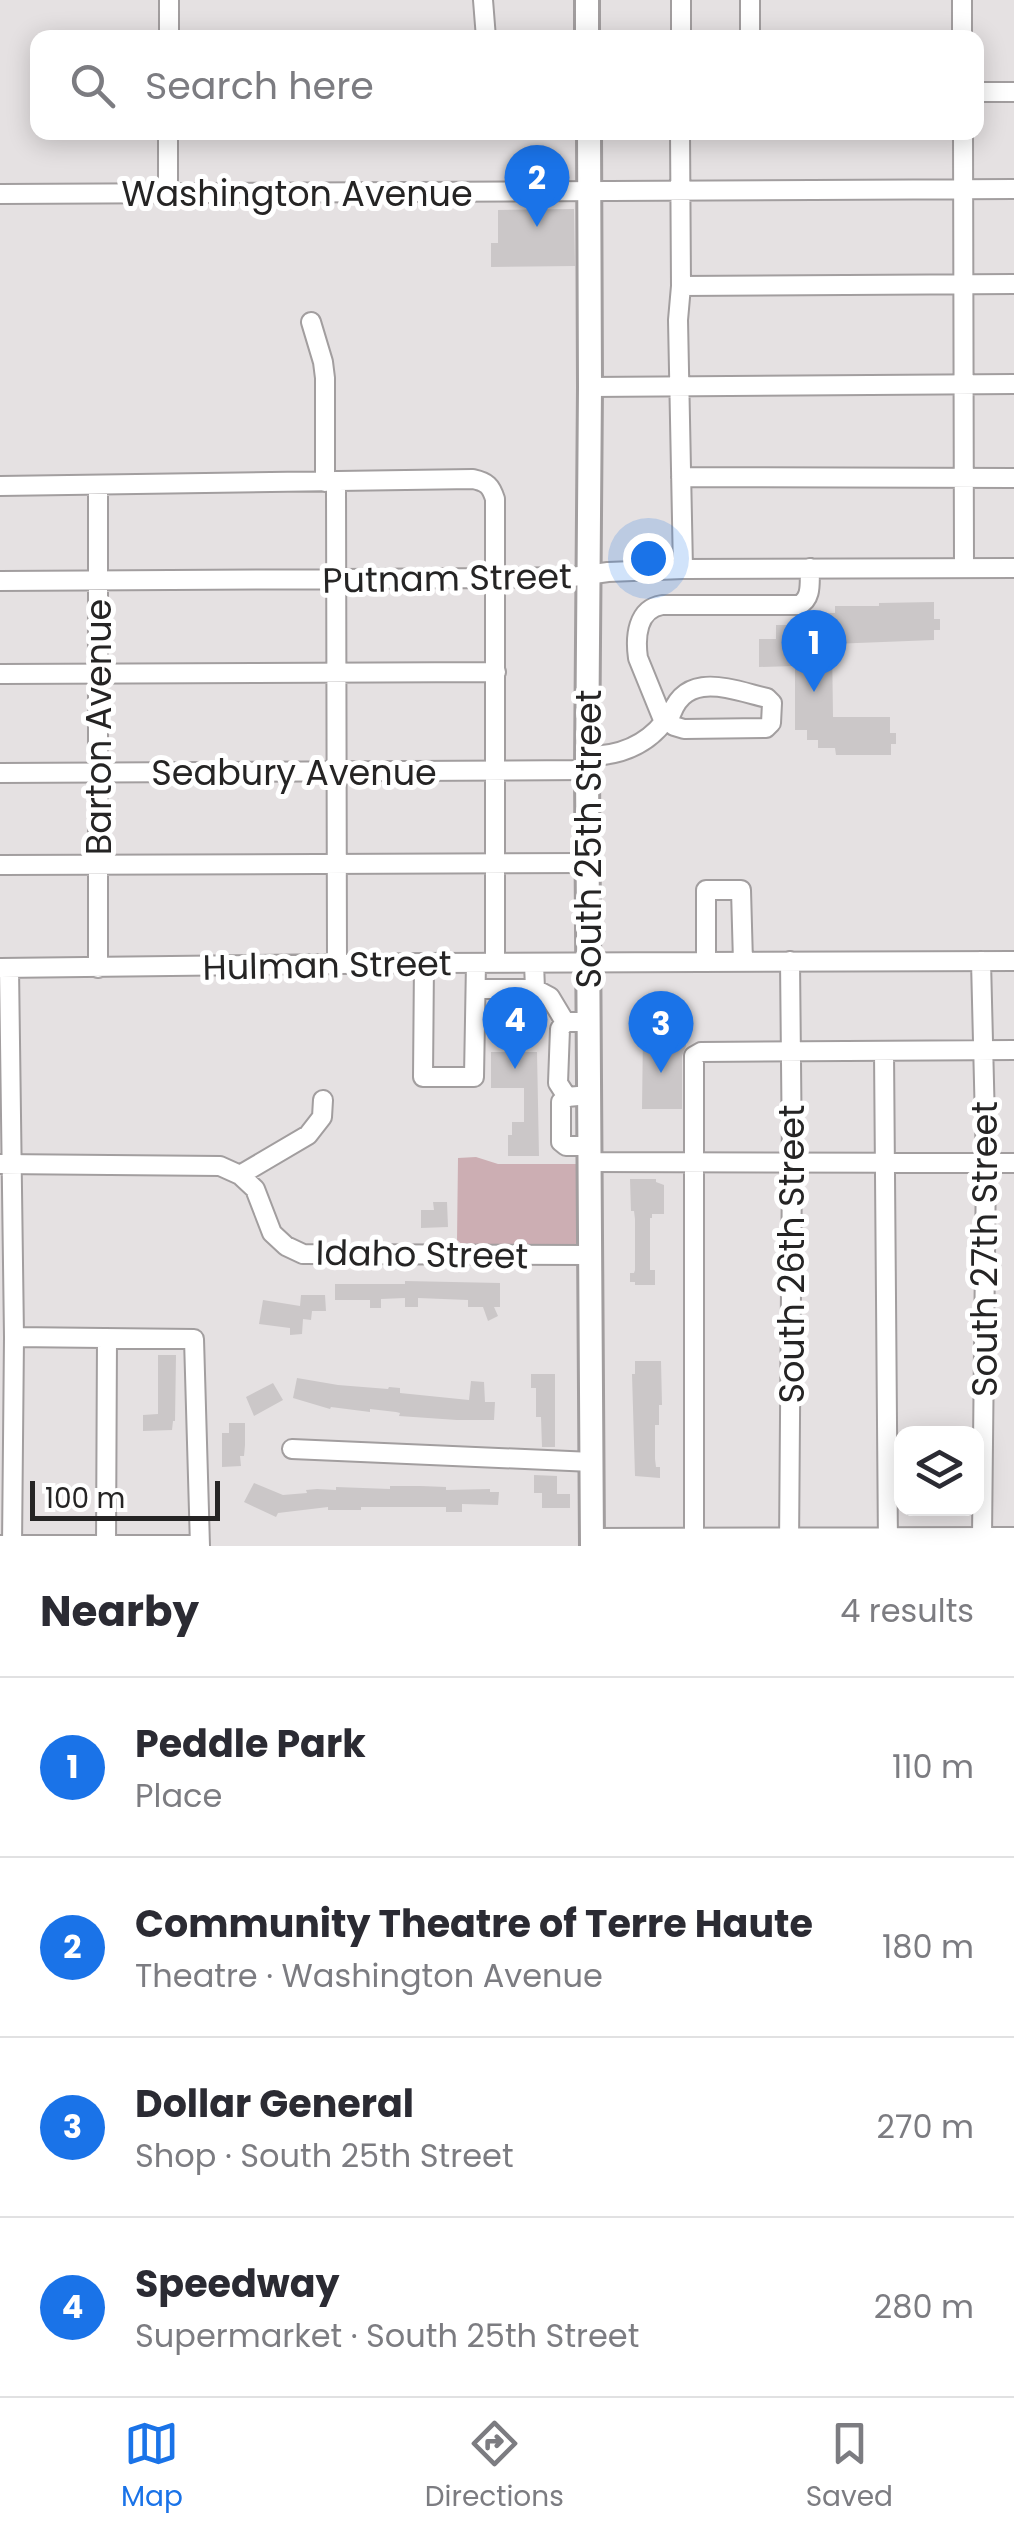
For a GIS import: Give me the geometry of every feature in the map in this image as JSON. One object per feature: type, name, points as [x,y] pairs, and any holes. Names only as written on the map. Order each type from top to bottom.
[{"type":"main road","points":[[586,0],[587,30]]},
{"type":"main road","name":"South 25th Street","points":[[589,140],[588,962],[577,1022],[579,1096],[591,1154],[592,1542]]},
{"type":"street","points":[[169,0],[169,30]]},
{"type":"street","points":[[483,0],[485,30]]},
{"type":"street","points":[[586,0],[600,0]]},
{"type":"street","points":[[681,30],[682,0]]},
{"type":"street","points":[[750,0],[750,30]]},
{"type":"street","points":[[962,0],[962,30]]},
{"type":"street","points":[[984,92],[1014,92]]},
{"type":"street","points":[[168,140],[168,193]]},
{"type":"street","points":[[680,140],[678,320],[683,569]]},
{"type":"street","points":[[963,140],[964,568]]},
{"type":"street","name":"Washington Avenue","points":[[0,194],[1014,190]]},
{"type":"street","points":[[681,286],[1014,284]]},
{"type":"street","points":[[312,322],[323,362],[337,580],[338,965]]},
{"type":"street","points":[[590,387],[1014,384]]},
{"type":"street","points":[[681,477],[1014,478]]},
{"type":"street","points":[[0,486],[473,479],[485,481],[492,488],[496,578],[495,864],[486,962],[476,990],[474,1077],[423,1077],[424,963]]},
{"type":"street","name":"Barton Avenue","points":[[98,486],[98,968]]},
{"type":"street","points":[[667,721],[636,648],[640,621],[646,612],[662,605],[799,605],[808,596],[810,568]]},
{"type":"street","name":"Putnam Street","points":[[0,580],[337,580],[588,576],[683,569],[1014,568]]},
{"type":"street","points":[[0,674],[496,672]]},
{"type":"street","name":"Seabury Avenue","points":[[0,773],[495,771],[587,763],[640,744],[667,721],[674,704],[696,688],[708,686],[767,698],[772,703],[771,723],[766,728],[684,729],[667,721]]},
{"type":"street","points":[[0,866],[588,863]]},
{"type":"street","points":[[706,962],[706,890],[741,890],[743,962]]},
{"type":"street","points":[[707,934],[741,936]]},
{"type":"street","name":"South 27th Street","points":[[981,961],[986,1163],[982,1537]]},
{"type":"street","name":"Hulman Street","points":[[5,968],[1014,961]]},
{"type":"street","points":[[534,962],[535,989]]},
{"type":"street","name":"South 26th Street","points":[[789,1542],[790,962]]},
{"type":"street","points":[[5,968],[6,1164],[14,1337],[12,1546]]},
{"type":"street","points":[[476,990],[535,989],[549,996],[577,1022]]},
{"type":"street","points":[[694,1538],[694,1056],[701,1052],[1014,1050]]},
{"type":"street","points":[[884,1051],[888,1541]]},
{"type":"street","points":[[6,1164],[220,1166],[240,1175],[308,1135],[322,1117],[323,1100]]},
{"type":"street","points":[[591,1154],[694,1162],[1014,1163]]},
{"type":"street","name":"Idaho Street","points":[[240,1175],[256,1188],[272,1233],[303,1254],[590,1255]]},
{"type":"street","points":[[0,1545],[200,1546],[194,1339],[14,1337]]},
{"type":"street","points":[[106,1338],[106,1546]]},
{"type":"street","points":[[292,1449],[592,1462]]},
{"type":"street","points":[[592,1542],[694,1538],[888,1541],[1014,1536]]},
{"type":"shaded area","points":[[476,1157],[498,1164],[577,1164],[577,1243],[570,1248],[465,1247],[457,1240],[458,1158]]},
{"type":"building","points":[[574,209],[575,266],[491,267],[491,243],[498,243],[498,210]]},
{"type":"building","points":[[934,602],[934,619],[940,619],[940,630],[934,630],[934,640],[832,644],[833,717],[890,717],[890,733],[896,733],[891,755],[836,755],[835,748],[818,748],[818,740],[807,740],[807,730],[795,730],[795,666],[759,667],[759,639],[776,639],[776,625],[817,621],[817,613],[835,613],[835,606]]},
{"type":"building","points":[[488,1002],[532,1002],[543,1009],[543,1026],[522,1026],[522,1052],[537,1052],[539,1156],[508,1156],[512,1122],[524,1122],[524,1088],[491,1088],[491,1052],[507,1052],[507,1026],[487,1026]]},
{"type":"building","points":[[643,1032],[686,1032],[682,1109],[642,1109]]},
{"type":"building","points":[[630,1179],[656,1179],[664,1185],[664,1214],[652,1214],[650,1218],[650,1270],[655,1270],[655,1285],[630,1282],[630,1273],[635,1270],[635,1219]]},
{"type":"building","points":[[433,1202],[447,1202],[448,1227],[421,1228],[421,1210],[434,1210]]},
{"type":"building","points":[[500,1283],[500,1307],[494,1307],[498,1316],[488,1321],[483,1307],[468,1307],[468,1300],[418,1298],[418,1307],[405,1307],[405,1298],[381,1299],[381,1308],[370,1308],[370,1300],[335,1300],[335,1284]]},
{"type":"building","points":[[301,1295],[325,1295],[326,1311],[312,1311],[311,1320],[303,1319],[302,1334],[290,1335],[290,1328],[259,1324],[263,1300],[300,1306]]},
{"type":"building","points":[[158,1355],[176,1355],[175,1421],[172,1430],[143,1431],[143,1415],[158,1414]]},
{"type":"building","points":[[635,1361],[661,1361],[662,1405],[659,1425],[655,1425],[655,1459],[660,1478],[635,1476]]},
{"type":"building","points":[[531,1374],[555,1374],[555,1447],[542,1447],[541,1417],[536,1417],[536,1388],[531,1388]]},
{"type":"building","points":[[297,1378],[338,1385],[400,1388],[400,1393],[469,1400],[471,1381],[484,1382],[485,1402],[495,1402],[494,1420],[330,1409],[293,1398]]},
{"type":"building","points":[[273,1383],[283,1400],[254,1416],[246,1397]]},
{"type":"building","points":[[229,1423],[245,1423],[241,1466],[222,1467],[222,1433],[229,1433]]},
{"type":"building","points":[[534,1475],[557,1476],[557,1494],[570,1494],[570,1508],[542,1508],[542,1493],[534,1493]]},
{"type":"building","points":[[254,1483],[283,1495],[336,1487],[390,1486],[499,1492],[498,1505],[462,1504],[462,1512],[446,1512],[446,1507],[328,1507],[278,1513],[276,1517],[244,1502]]},
{"type":"place","name":"Community Theatre of Terre Haute","points":[[537,227]]},
{"type":"place","name":"Peddle Park","points":[[814,692]]},
{"type":"place","name":"Speedway","points":[[515,1069]]},
{"type":"place","name":"Dollar General","points":[[661,1073]]}]
